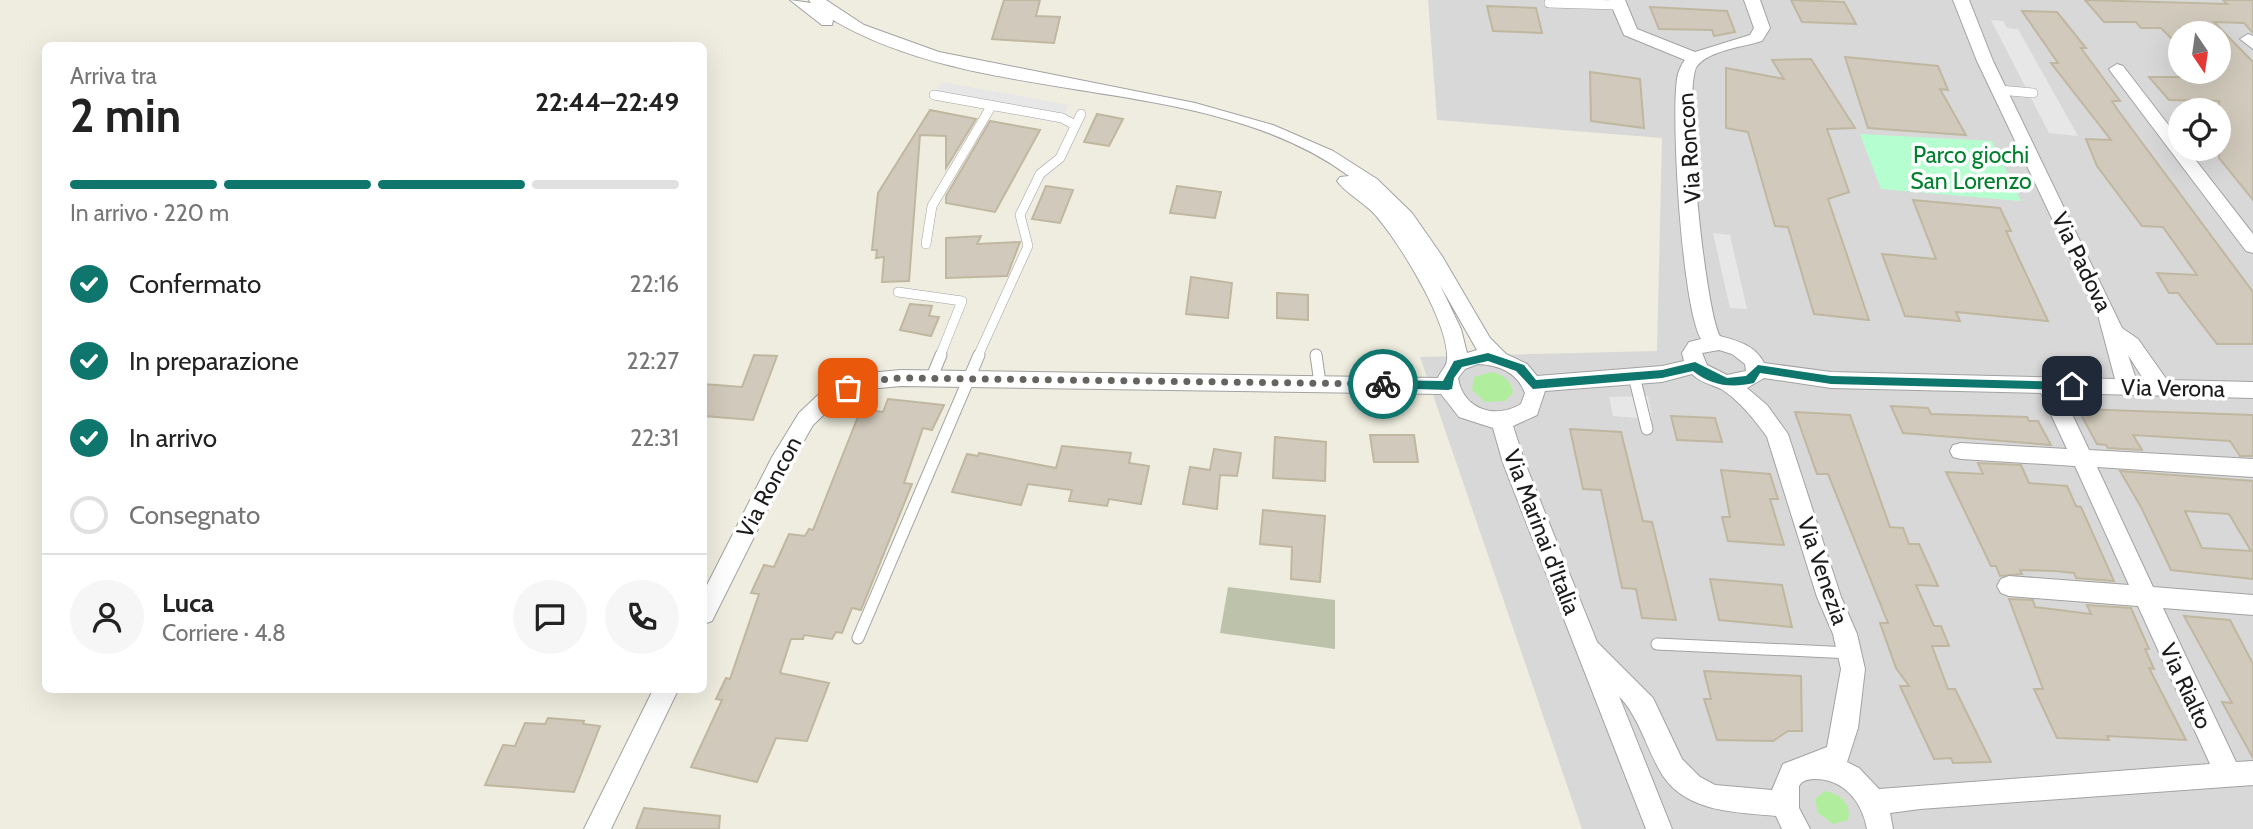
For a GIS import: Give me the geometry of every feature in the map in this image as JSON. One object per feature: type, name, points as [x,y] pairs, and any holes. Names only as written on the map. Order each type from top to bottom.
[{"type":"street","points":[[798,0],[809,11],[854,38],[900,58],[951,72],[1181,118],[1255,138],[1321,166],[1366,195],[1398,231],[1422,270],[1455,338],[1458,364]]},
{"type":"street","points":[[817,0],[866,31],[910,49],[959,63],[1187,108],[1262,127],[1332,158],[1381,189],[1399,207],[1434,256],[1476,336],[1499,359]]},
{"type":"street","name":"Via Roncon","points":[[1714,343],[1705,328],[1699,296],[1683,129],[1685,76],[1695,58],[1715,49],[1756,38],[1762,28],[1752,0]]},
{"type":"street","name":"Via Padova","points":[[1961,0],[1999,90],[2115,333],[2114,348],[2129,387]]},
{"type":"street","points":[[1618,3],[1630,32],[1695,58]]},
{"type":"street","points":[[2118,69],[2253,247]]},
{"type":"street","name":"Via Padova","points":[[2115,333],[2131,344],[2161,388]]},
{"type":"street","points":[[1714,343],[1740,349],[1753,360],[1758,369],[1750,380],[1727,383],[1705,375],[1695,366],[1692,353],[1696,347],[1714,343]]},
{"type":"street","points":[[1477,357],[1499,359],[1520,368],[1533,384],[1534,401],[1530,409],[1513,420],[1501,421],[1470,413],[1455,401],[1448,386],[1448,377],[1458,364],[1477,357]]},
{"type":"street","points":[[1533,384],[1662,374],[1695,366]]},
{"type":"street","name":"Via Verona","points":[[1758,369],[1831,380],[2253,390]]},
{"type":"street","name":"Via Roncon","points":[[707,608],[780,463],[806,419],[824,401],[868,381],[931,379],[1448,386]]},
{"type":"street","name":"Via Venezia","points":[[1727,383],[1760,411],[1777,434],[1829,597],[1851,653],[1852,687],[1837,755],[1792,773],[1783,793],[1784,804]]},
{"type":"street","name":"Via Rialto","points":[[2048,385],[2145,597],[2240,774]]},
{"type":"street","name":"Via Marinai d'Italia","points":[[1501,421],[1514,463],[1659,829]]},
{"type":"street","points":[[1961,451],[2253,468]]},
{"type":"street","points":[[2009,586],[2253,604]]},
{"type":"street","name":"Via Marinai d'Italia","points":[[1584,642],[1644,705],[1673,768],[1691,786],[1713,797],[1784,804]]},
{"type":"street","points":[[597,829],[665,693]]},
{"type":"street","points":[[1813,766],[1826,767],[1854,780],[1874,802],[1880,829]]},
{"type":"street","points":[[1874,802],[1920,796],[2240,774]]},
{"type":"street","points":[[1784,804],[1797,829]]},
{"type":"lane","points":[[1549,3],[1618,3]]},
{"type":"lane","points":[[1999,90],[2033,93]]},
{"type":"lane","points":[[934,95],[1062,118],[1075,125]]},
{"type":"lane","points":[[926,244],[932,206],[992,106]]},
{"type":"lane","points":[[858,638],[967,380],[1028,246],[1020,215],[1040,174],[1060,158],[1082,114]]},
{"type":"lane","points":[[898,292],[962,302],[931,379]]},
{"type":"lane","points":[[1316,355],[1320,383]]},
{"type":"lane","points":[[1634,376],[1647,429]]},
{"type":"lane","points":[[1657,644],[1851,653]]},
{"type":"shaded area","points":[[1428,0],[2253,0],[2253,829],[1582,829],[1420,357],[1657,351],[1662,138],[1437,120]]},
{"type":"shaded area","points":[[1991,20],[2003,21],[2007,28],[2018,29],[2078,136],[2049,133]]},
{"type":"shaded area","points":[[942,82],[1069,105],[1062,118],[934,95]]},
{"type":"shaded area","points":[[1713,233],[1730,235],[1747,309],[1730,308]]},
{"type":"shaded area","points":[[1648,396],[1652,419],[1613,416],[1609,397]]},
{"type":"shaded area","points":[[1228,587],[1335,600],[1335,649],[1220,633]]},
{"type":"green space","name":"Parco giochi San Lorenzo","points":[[1860,134],[1992,141],[2021,201],[1881,189]]},
{"type":"green space","points":[[1492,372],[1511,385],[1513,393],[1505,401],[1485,402],[1472,390],[1474,377]]},
{"type":"green space","points":[[1825,791],[1844,801],[1848,809],[1848,820],[1833,824],[1818,813],[1815,799]]},
{"type":"building","points":[[1004,0],[1040,0],[1036,16],[1060,17],[1054,43],[992,39]]},
{"type":"building","points":[[1791,0],[1844,2],[1856,24],[1802,22]]},
{"type":"building","points":[[2085,0],[2227,4],[2223,0],[2253,0],[2253,33],[2244,23],[2231,21],[2168,21],[2168,35],[2161,28],[2141,28],[2136,22],[2104,22]]},
{"type":"building","points":[[1487,6],[1536,8],[1542,33],[1493,31]]},
{"type":"building","points":[[1650,7],[1727,11],[1735,32],[1714,36],[1712,30],[1659,29]]},
{"type":"building","points":[[2022,11],[2057,12],[2086,48],[2081,48],[2120,101],[2112,101],[2117,109],[2253,292],[2253,344],[2217,344],[2178,293],[2169,293],[2157,273],[2197,275],[2163,227],[2142,226],[2097,166],[2086,139],[2111,140],[2051,63],[2058,63]]},
{"type":"building","points":[[2231,39],[2253,62],[2253,200],[2221,161],[2231,161],[2231,98],[2168,99],[2149,77],[2168,77],[2168,84],[2231,84]]},
{"type":"building","points":[[1845,57],[1938,66],[1948,90],[1940,89],[1966,135],[1868,128]]},
{"type":"building","points":[[1811,59],[1855,128],[1827,129],[1849,192],[1828,199],[1869,320],[1814,314],[1788,227],[1775,226],[1748,132],[1726,128],[1726,68],[1784,79],[1772,60]]},
{"type":"building","points":[[1590,72],[1640,79],[1644,128],[1591,121]]},
{"type":"building","points":[[930,110],[976,119],[946,168],[946,136],[920,135],[909,281],[882,282],[884,257],[876,258],[877,250],[872,250],[878,193]]},
{"type":"building","points":[[1097,114],[1123,119],[1109,146],[1084,142]]},
{"type":"building","points":[[990,121],[1040,130],[995,212],[946,203],[946,196]]},
{"type":"building","points":[[1046,186],[1073,190],[1060,223],[1032,219]]},
{"type":"building","points":[[1177,186],[1221,192],[1215,218],[1170,213]]},
{"type":"building","points":[[1913,200],[2000,208],[2011,231],[2006,231],[2048,321],[1956,312],[1960,321],[1905,316],[1882,254],[1936,259]]},
{"type":"building","points":[[981,236],[977,244],[1020,242],[1007,276],[946,278],[946,238]]},
{"type":"building","points":[[1191,277],[1232,283],[1228,318],[1186,314]]},
{"type":"building","points":[[1277,293],[1308,295],[1308,320],[1277,318]]},
{"type":"building","points":[[910,304],[932,306],[929,316],[939,317],[931,336],[900,330]]},
{"type":"building","points":[[754,355],[777,356],[753,420],[707,416],[707,384],[742,387]]},
{"type":"building","points":[[888,399],[944,405],[932,430],[923,428],[904,483],[912,484],[861,610],[852,608],[842,633],[836,632],[832,639],[804,635],[803,639],[791,639],[780,673],[829,683],[807,741],[776,738],[757,782],[691,767],[722,700],[716,699],[726,678],[730,679],[759,594],[751,593],[764,565],[774,567],[789,534],[805,536],[809,529],[813,530],[861,409],[883,412]]},
{"type":"building","points":[[1891,406],[1928,408],[1931,414],[2027,417],[2029,421],[2038,421],[2051,445],[1903,433]]},
{"type":"building","points":[[2078,409],[2253,415],[2253,456],[2240,456],[2230,441],[2133,435],[2142,450],[2108,448],[2106,445],[2097,444]]},
{"type":"building","points":[[1795,412],[1850,415],[1890,527],[1903,528],[1909,544],[1919,544],[1938,586],[1916,585],[1934,626],[1941,626],[1949,646],[1932,646],[1948,689],[1955,689],[1991,762],[1953,763],[1951,758],[1934,759],[1900,686],[1909,686],[1896,668],[1880,623],[1888,623],[1828,474],[1817,474]]},
{"type":"building","points":[[1671,416],[1715,418],[1722,442],[1677,440]]},
{"type":"building","points":[[1570,429],[1621,432],[1643,521],[1652,522],[1676,620],[1642,618],[1636,589],[1622,588],[1601,490],[1583,489]]},
{"type":"building","points":[[1370,435],[1414,435],[1418,462],[1374,462]]},
{"type":"building","points":[[1275,437],[1326,442],[1325,481],[1273,478]]},
{"type":"building","points":[[1062,446],[1131,453],[1129,463],[1149,466],[1141,504],[1109,499],[1107,506],[1069,501],[1072,490],[1028,484],[1021,505],[952,492],[967,454],[978,456],[979,453],[1056,468]]},
{"type":"building","points":[[1214,449],[1241,453],[1237,476],[1220,475],[1217,509],[1183,504],[1190,467],[1210,470]]},
{"type":"building","points":[[1978,463],[2021,465],[2029,483],[2067,486],[2076,506],[2081,507],[2114,581],[2076,578],[2074,573],[2055,571],[2020,570],[2022,574],[2000,576],[1996,566],[1991,566],[1946,472],[1983,474]]},
{"type":"building","points":[[1721,470],[1770,474],[1778,499],[1770,499],[1784,545],[1728,541],[1722,517],[1730,517]]},
{"type":"building","points":[[2120,471],[2253,481],[2253,579],[2171,570],[2141,507]],"holes":[[[2185,511],[2229,514],[2251,551],[2202,548]]]},
{"type":"building","points":[[1263,510],[1325,516],[1320,582],[1291,579],[1292,547],[1260,544]]},
{"type":"building","points":[[1710,579],[1782,585],[1792,627],[1719,620]]},
{"type":"building","points":[[2009,599],[2033,600],[2035,607],[2091,614],[2087,605],[2131,608],[2149,649],[2145,649],[2154,669],[2149,668],[2186,740],[2107,736],[2109,740],[2057,738],[2034,689],[2043,689]]},
{"type":"building","points":[[2184,616],[2230,620],[2253,664],[2253,758],[2222,702],[2232,703]]},
{"type":"building","points":[[1704,671],[1801,676],[1802,731],[1788,731],[1773,741],[1717,740],[1704,699],[1711,699]]},
{"type":"building","points":[[548,718],[584,721],[583,724],[600,726],[574,792],[485,785],[503,745],[515,746],[525,723],[545,724]]},
{"type":"building","points":[[644,808],[720,816],[719,829],[636,829]]},
{"type":"way so far","points":[[848,388],[868,381],[901,378],[1383,384]]},
{"type":"route","points":[[1383,384],[1448,386],[1448,377],[1458,364],[1467,359],[1488,357],[1520,368],[1533,384],[1662,374],[1695,366],[1705,375],[1727,383],[1750,380],[1758,369],[1831,380],[2072,386]]}]
